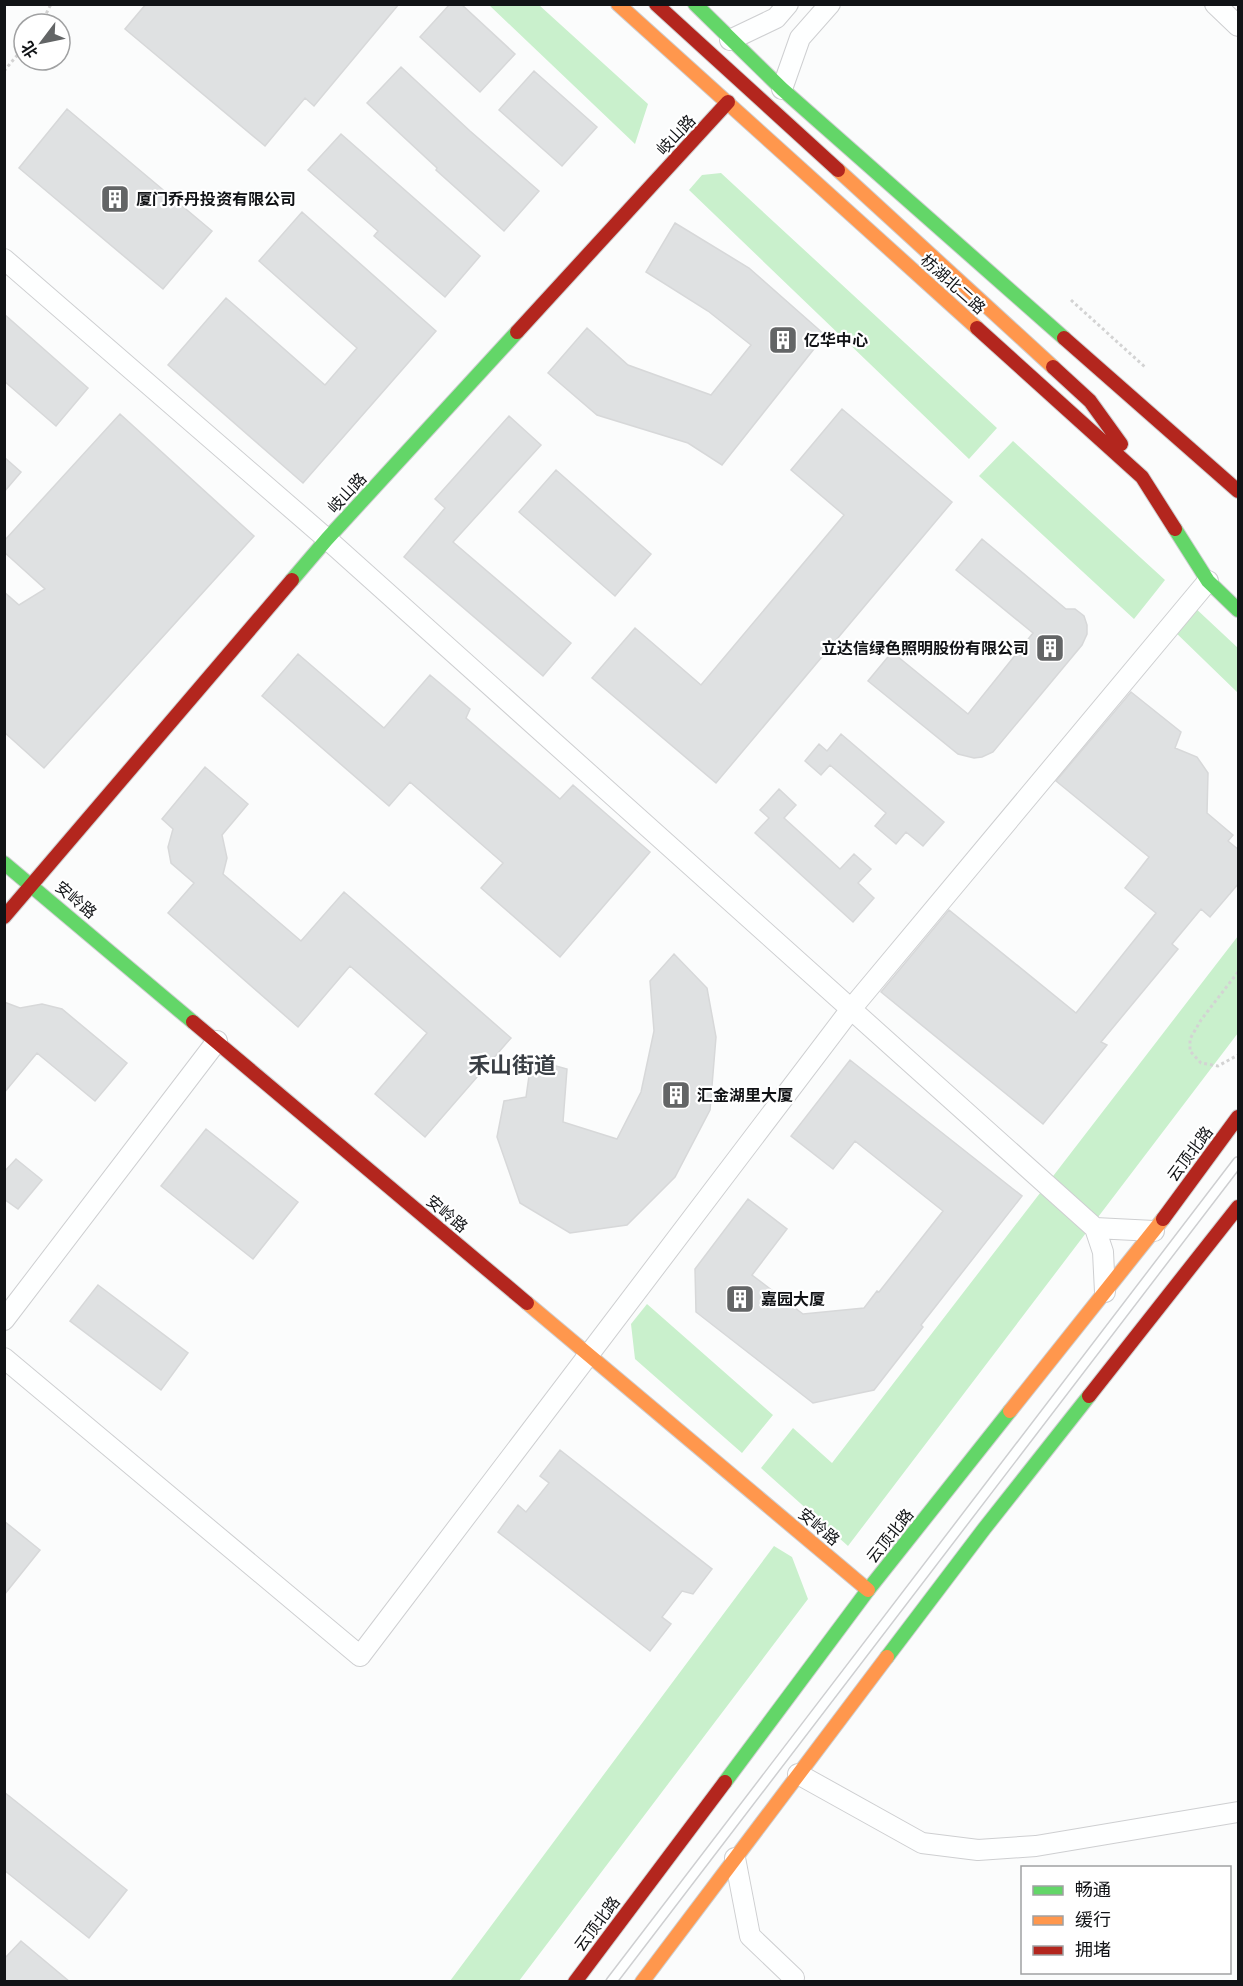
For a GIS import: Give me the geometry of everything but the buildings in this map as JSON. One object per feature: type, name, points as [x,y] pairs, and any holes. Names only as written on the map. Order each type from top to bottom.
[{"type":"main road","name":"枋湖北二路","points":[[618,4],[1142,477],[1208,581],[1239,610]]},
{"type":"main road","points":[[656,4],[1090,401],[1142,477]]},
{"type":"main road","name":"枋湖北二路","points":[[695,4],[782,89],[1239,491]]},
{"type":"main road","name":"岐山路","points":[[4,917],[327,539],[728,102]]},
{"type":"main road","name":"安岭路","points":[[4,863],[868,1590]]},
{"type":"main road","name":"云顶北路","points":[[575,1982],[868,1590],[1154,1231],[1239,1117]]},
{"type":"main road","points":[[642,1982],[991,1520],[1239,1207]]},
{"type":"street","points":[[730,40],[776,18],[788,4]]},
{"type":"street","points":[[782,89],[801,38],[830,4]]},
{"type":"street","points":[[1215,4],[1239,26]]},
{"type":"street","points":[[4,260],[327,539],[1095,1228],[1103,1252],[1105,1292]]},
{"type":"street","points":[[4,1358],[360,1656],[851,1009],[1208,581]]},
{"type":"street","points":[[4,1320],[217,1041]]},
{"type":"street","points":[[1095,1228],[1154,1231]]},
{"type":"street","points":[[798,1774],[922,1844],[978,1850],[1036,1846],[1239,1812]]},
{"type":"street","points":[[735,1858],[750,1935],[794,1977],[791,1982]]},
{"type":"lane","points":[[612,1982],[1239,1162]]},
{"type":"path","points":[[1071,300],[1146,368]]},
{"type":"path","points":[[1239,972],[1201,1020],[1190,1039],[1190,1051],[1201,1064],[1218,1066],[1239,1055]]},
{"type":"green space","points":[[489,5],[539,5],[648,104],[635,144]]},
{"type":"green space","points":[[721,173],[997,428],[969,459],[689,190],[702,175]]},
{"type":"green space","points":[[1013,441],[1165,580],[1134,619],[979,476]]},
{"type":"green space","points":[[1192,605],[1238,648],[1238,693],[1171,628]]},
{"type":"green space","points":[[1238,936],[1238,1033],[848,1546],[761,1468],[793,1428],[832,1463]]},
{"type":"green space","points":[[647,1304],[773,1415],[742,1453],[635,1359],[631,1324]]},
{"type":"green space","points":[[774,1546],[792,1557],[808,1599],[519,1981],[450,1981]]},
{"type":"traffic: fast","points":[[695,4],[782,89],[1064,338]]},
{"type":"traffic: fast","points":[[292,580],[517,332]]},
{"type":"traffic: fast","points":[[1175,529],[1208,581],[1238,610]]},
{"type":"traffic: fast","points":[[4,863],[193,1022]]},
{"type":"traffic: fast","points":[[887,1657],[1089,1396]]},
{"type":"traffic: fast","points":[[725,1782],[868,1590],[1010,1411]]},
{"type":"traffic: slow","points":[[618,4],[977,328]]},
{"type":"traffic: slow","points":[[838,170],[1053,367]]},
{"type":"traffic: slow","points":[[1010,1411],[1163,1219]]},
{"type":"traffic: slow","points":[[527,1303],[868,1590]]},
{"type":"traffic: slow","points":[[642,1982],[887,1657]]},
{"type":"traffic: jam","points":[[656,4],[838,170]]},
{"type":"traffic: jam","points":[[517,332],[728,102]]},
{"type":"traffic: jam","points":[[977,328],[1142,477],[1175,529]]},
{"type":"traffic: jam","points":[[1064,338],[1238,491]]},
{"type":"traffic: jam","points":[[1053,367],[1090,401],[1121,444]]},
{"type":"traffic: jam","points":[[4,917],[292,580]]},
{"type":"traffic: jam","points":[[193,1022],[527,1303]]},
{"type":"traffic: jam","points":[[1163,1219],[1238,1117]]},
{"type":"traffic: jam","points":[[1089,1396],[1238,1207]]},
{"type":"traffic: jam","points":[[575,1982],[725,1782]]},
{"type":"place","name":"厦门乔丹投资有限公司","points":[[115,199]]},
{"type":"place","name":"亿华中心","points":[[783,340]]},
{"type":"place","name":"立达信绿色照明股份有限公司","points":[[1050,648]]},
{"type":"place","name":"汇金湖里大厦","points":[[676,1095]]},
{"type":"place","name":"嘉园大厦","points":[[740,1299]]},
{"type":"district","name":"禾山街道","points":[[512,1066]]}]
